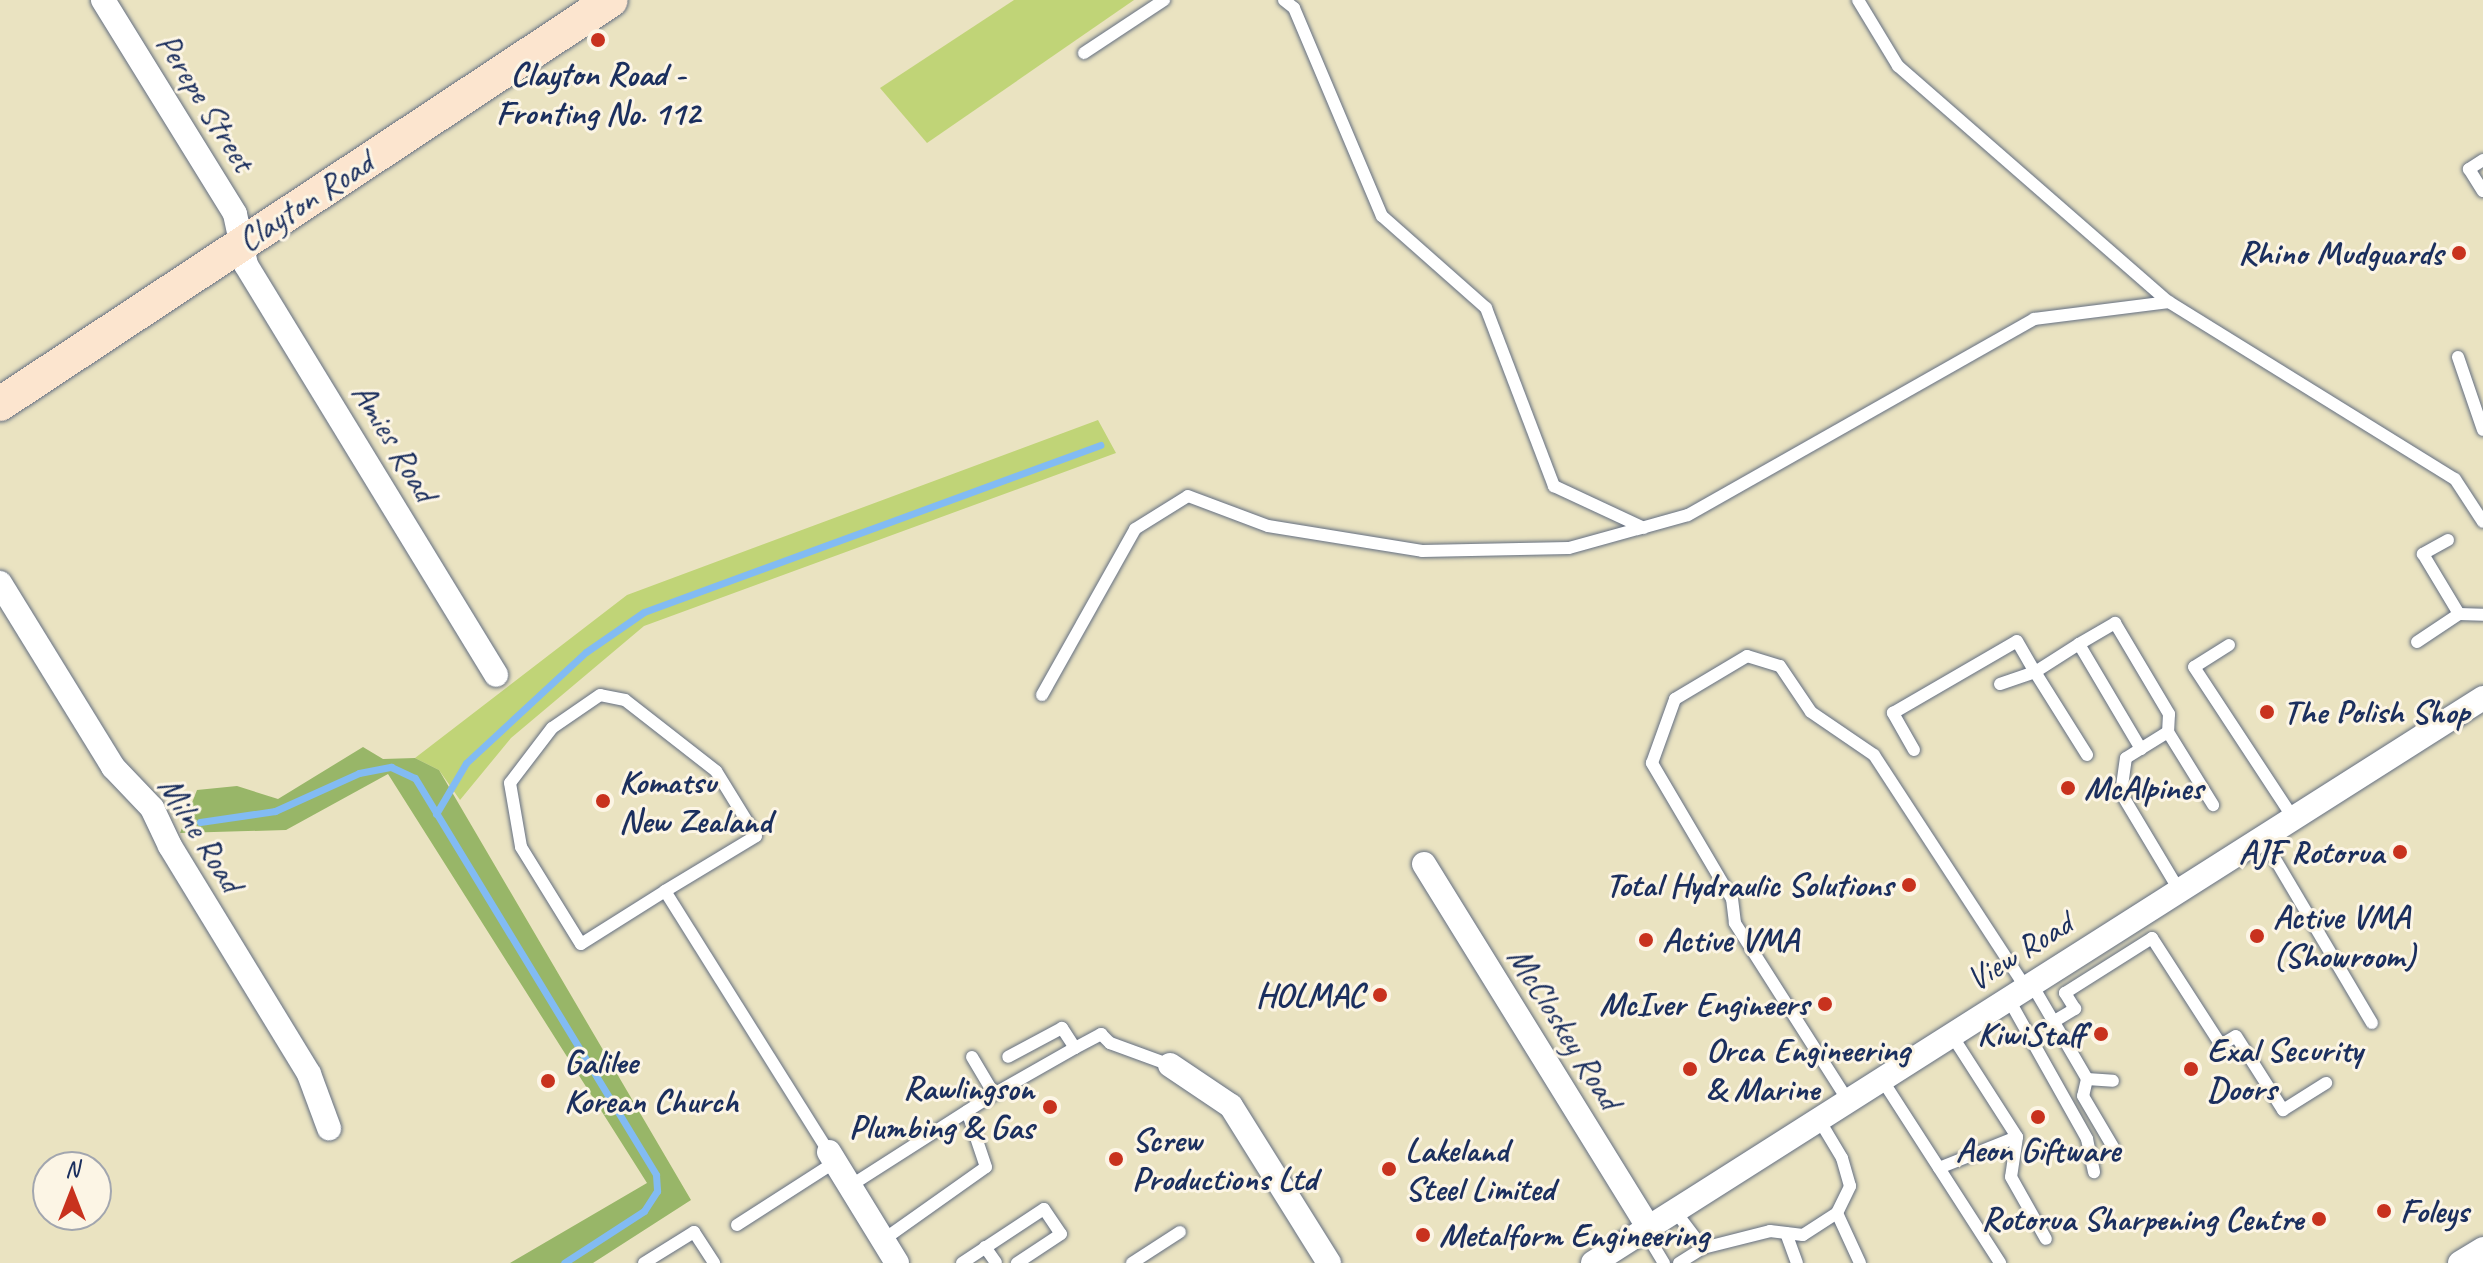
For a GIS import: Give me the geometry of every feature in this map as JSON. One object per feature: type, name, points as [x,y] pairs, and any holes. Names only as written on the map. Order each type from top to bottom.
[{"type":"main road","name":"Clayton Road","points":[[0,404],[611,0]]},
{"type":"street","name":"Perepe Street","points":[[103,0],[235,214],[242,243]]},
{"type":"street","name":"Amies Road","points":[[242,243],[246,265],[496,675]]},
{"type":"street","name":"Milne Road","points":[[0,583],[113,767],[152,808],[170,846],[309,1074],[329,1128]]},
{"type":"street","name":"View Road","points":[[1593,1263],[2483,698]]},
{"type":"street","name":"McCloskey Road","points":[[1424,864],[1646,1229]]},
{"type":"street","points":[[1170,1065],[1231,1106],[1329,1263]]},
{"type":"street","points":[[832,1157],[897,1263]]},
{"type":"street","points":[[2460,1263],[2483,1249]]},
{"type":"lane","points":[[1084,53],[1164,0]]},
{"type":"lane","points":[[1284,0],[1294,8],[1382,216],[1486,308],[1554,486],[1644,528]]},
{"type":"lane","points":[[1858,0],[1898,66],[2169,302],[2455,479],[2483,522]]},
{"type":"lane","points":[[2483,160],[2469,169],[2483,191]]},
{"type":"lane","points":[[1042,695],[1135,529],[1188,496],[1268,526],[1422,551],[1569,548],[1688,515],[2034,319],[2169,302]]},
{"type":"lane","points":[[2458,357],[2483,430]]},
{"type":"lane","points":[[2448,540],[2423,554],[2459,614]]},
{"type":"lane","points":[[2417,642],[2459,614],[2483,615]]},
{"type":"lane","points":[[2000,684],[2035,672],[2115,623],[2169,714],[2168,732],[2213,805]]},
{"type":"lane","points":[[1914,750],[1893,713],[2017,641],[2087,755]]},
{"type":"lane","points":[[2079,644],[2141,749]]},
{"type":"lane","points":[[2229,645],[2194,667],[2293,818]]},
{"type":"lane","points":[[1847,1099],[1735,923],[1732,899],[1652,763],[1675,699],[1747,656],[1780,666],[1811,712],[1874,755],[2021,989],[2087,1139],[2094,1172]]},
{"type":"lane","points":[[600,695],[625,700],[716,771],[756,836],[665,891],[581,944],[521,847],[510,783],[552,728],[600,695]]},
{"type":"lane","points":[[2168,732],[2126,758],[2121,793],[2179,890]]},
{"type":"lane","points":[[2262,837],[2372,1023]]},
{"type":"lane","points":[[665,891],[832,1157],[737,1225]]},
{"type":"lane","points":[[2137,916],[2221,1045],[2236,1036],[2283,1110],[2326,1083]]},
{"type":"lane","points":[[2053,1022],[2075,1009],[2065,993],[2152,938]]},
{"type":"lane","points":[[2021,989],[2053,1022],[2087,1079],[2083,1096],[2113,1147]]},
{"type":"lane","points":[[1008,1057],[1062,1028],[1075,1048]]},
{"type":"lane","points":[[850,1186],[994,1094],[1101,1034],[1110,1043],[1170,1065]]},
{"type":"lane","points":[[1951,1034],[2017,1137],[2011,1177],[2046,1239]]},
{"type":"lane","points":[[972,1057],[994,1094]]},
{"type":"lane","points":[[1881,1078],[2000,1263]]},
{"type":"lane","points":[[2087,1079],[2113,1081]]},
{"type":"lane","points":[[883,1240],[986,1167],[967,1111]]},
{"type":"lane","points":[[1679,1263],[1703,1248],[1770,1231],[1803,1235],[1837,1213],[1850,1186],[1842,1158],[1818,1118]]},
{"type":"lane","points":[[1939,1168],[2017,1137]]},
{"type":"lane","points":[[962,1263],[1044,1209],[1061,1234],[1017,1263]]},
{"type":"lane","points":[[1675,1211],[1703,1248]]},
{"type":"lane","points":[[1837,1213],[1860,1263]]},
{"type":"lane","points":[[1646,1229],[1664,1263]]},
{"type":"lane","points":[[644,1263],[694,1232],[714,1263]]},
{"type":"lane","points":[[1132,1263],[1180,1232]]},
{"type":"lane","points":[[1786,1233],[1797,1263]]},
{"type":"lane","points":[[985,1247],[996,1263]]},
{"type":"green space","points":[[1014,0],[1134,0],[927,143],[880,88]]},
{"type":"green space","points":[[1098,420],[1116,453],[644,626],[511,738],[460,800],[439,770],[415,758],[627,595]]},
{"type":"green space","points":[[363,747],[383,759],[415,758],[439,770],[691,1200],[593,1263],[510,1263],[647,1183],[388,774],[286,830],[180,833],[197,790],[237,786],[278,799]]},
{"type":"waterway","points":[[436,814],[466,763],[586,652],[644,612],[1100,445]]},
{"type":"waterway","points":[[200,822],[275,811],[359,773],[391,767],[415,778],[656,1175],[657,1191],[644,1211],[564,1263]]},
{"type":"place","name":"Clayton Road - Fronting No. 112","points":[[598,40]]},
{"type":"place","name":"Rhino Mudguards","points":[[2459,253]]},
{"type":"place","name":"The Polish Shop","points":[[2267,712]]},
{"type":"place","name":"McAlpines","points":[[2068,788]]},
{"type":"place","name":"Komatsu New Zealand","points":[[603,801]]},
{"type":"place","name":"AJF Rotorua","points":[[2400,852]]},
{"type":"place","name":"Total Hydraulic Solutions","points":[[1909,885]]},
{"type":"place","name":"Active VMA (Showroom)","points":[[2257,936]]},
{"type":"place","name":"Active VMA","points":[[1646,940]]},
{"type":"place","name":"HOLMAC","points":[[1380,995]]},
{"type":"place","name":"McIver Engineers","points":[[1825,1004]]},
{"type":"place","name":"KiwiStaff","points":[[2101,1034]]},
{"type":"place","name":"Orca Engineering & Marine","points":[[1690,1069]]},
{"type":"place","name":"Exal Security Doors","points":[[2191,1069]]},
{"type":"place","name":"Galilee Korean Church","points":[[548,1081]]},
{"type":"place","name":"Rawlingson Plumbing & Gas","points":[[1050,1107]]},
{"type":"place","name":"Aeon Giftware","points":[[2038,1117]]},
{"type":"place","name":"Screw Productions Ltd","points":[[1116,1159]]},
{"type":"place","name":"Lakeland Steel Limited","points":[[1389,1169]]},
{"type":"place","name":"Foleys","points":[[2384,1211]]},
{"type":"place","name":"Rotorua Sharpening Centre","points":[[2319,1219]]},
{"type":"place","name":"Metalform Engineering","points":[[1423,1235]]}]
